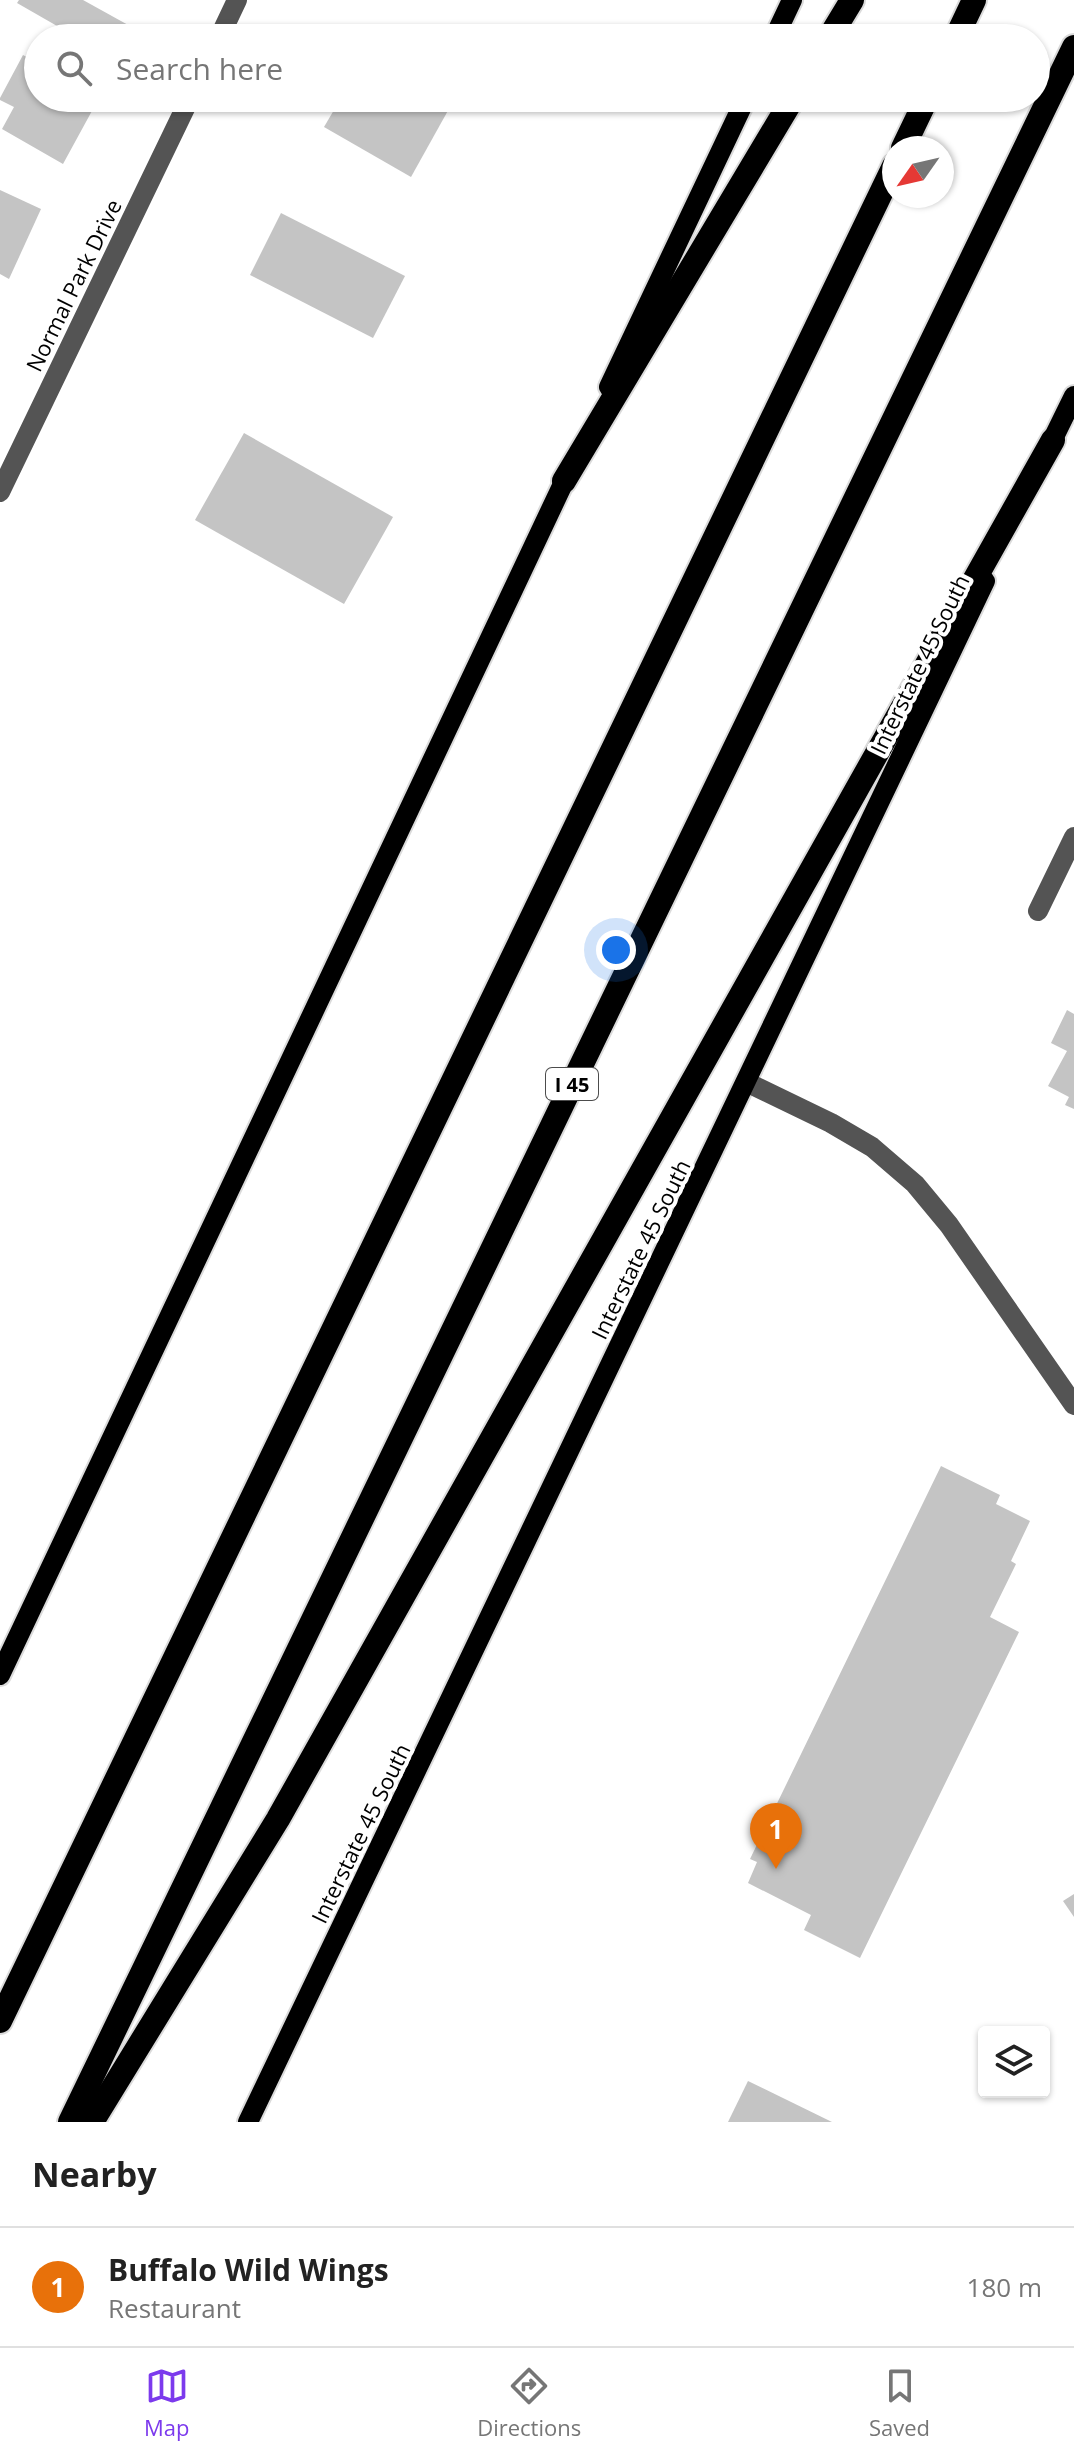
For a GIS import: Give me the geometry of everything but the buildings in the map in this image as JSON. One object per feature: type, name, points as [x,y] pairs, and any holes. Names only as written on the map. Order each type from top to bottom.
[{"type":"highway","points":[[837,24],[852,0]]},
{"type":"highway","points":[[963,24],[974,0]]},
{"type":"highway","name":"I 45","points":[[1050,97],[1074,47]]},
{"type":"highway","points":[[564,481],[785,112]]},
{"type":"highway","points":[[909,136],[920,112]]},
{"type":"highway","name":"I 45","points":[[70,2122],[1043,112]]},
{"type":"highway","points":[[0,2021],[882,191]]},
{"type":"highway","points":[[92,2122],[286,1805],[1053,440]]},
{"type":"main road","points":[[781,24],[792,0]]},
{"type":"main road","points":[[0,1675],[739,112]]},
{"type":"main road","name":"Interstate 45 South","points":[[248,2122],[1074,396]]},
{"type":"street","points":[[226,24],[237,0]]},
{"type":"street","name":"Normal Park Drive","points":[[0,492],[183,112]]},
{"type":"street","points":[[1038,911],[1074,837]]},
{"type":"street","points":[[746,1082],[831,1123],[872,1147],[915,1184],[949,1225],[1074,1405]]},
{"type":"place","name":"Buffalo Wild Wings","points":[[776,1869]]}]
